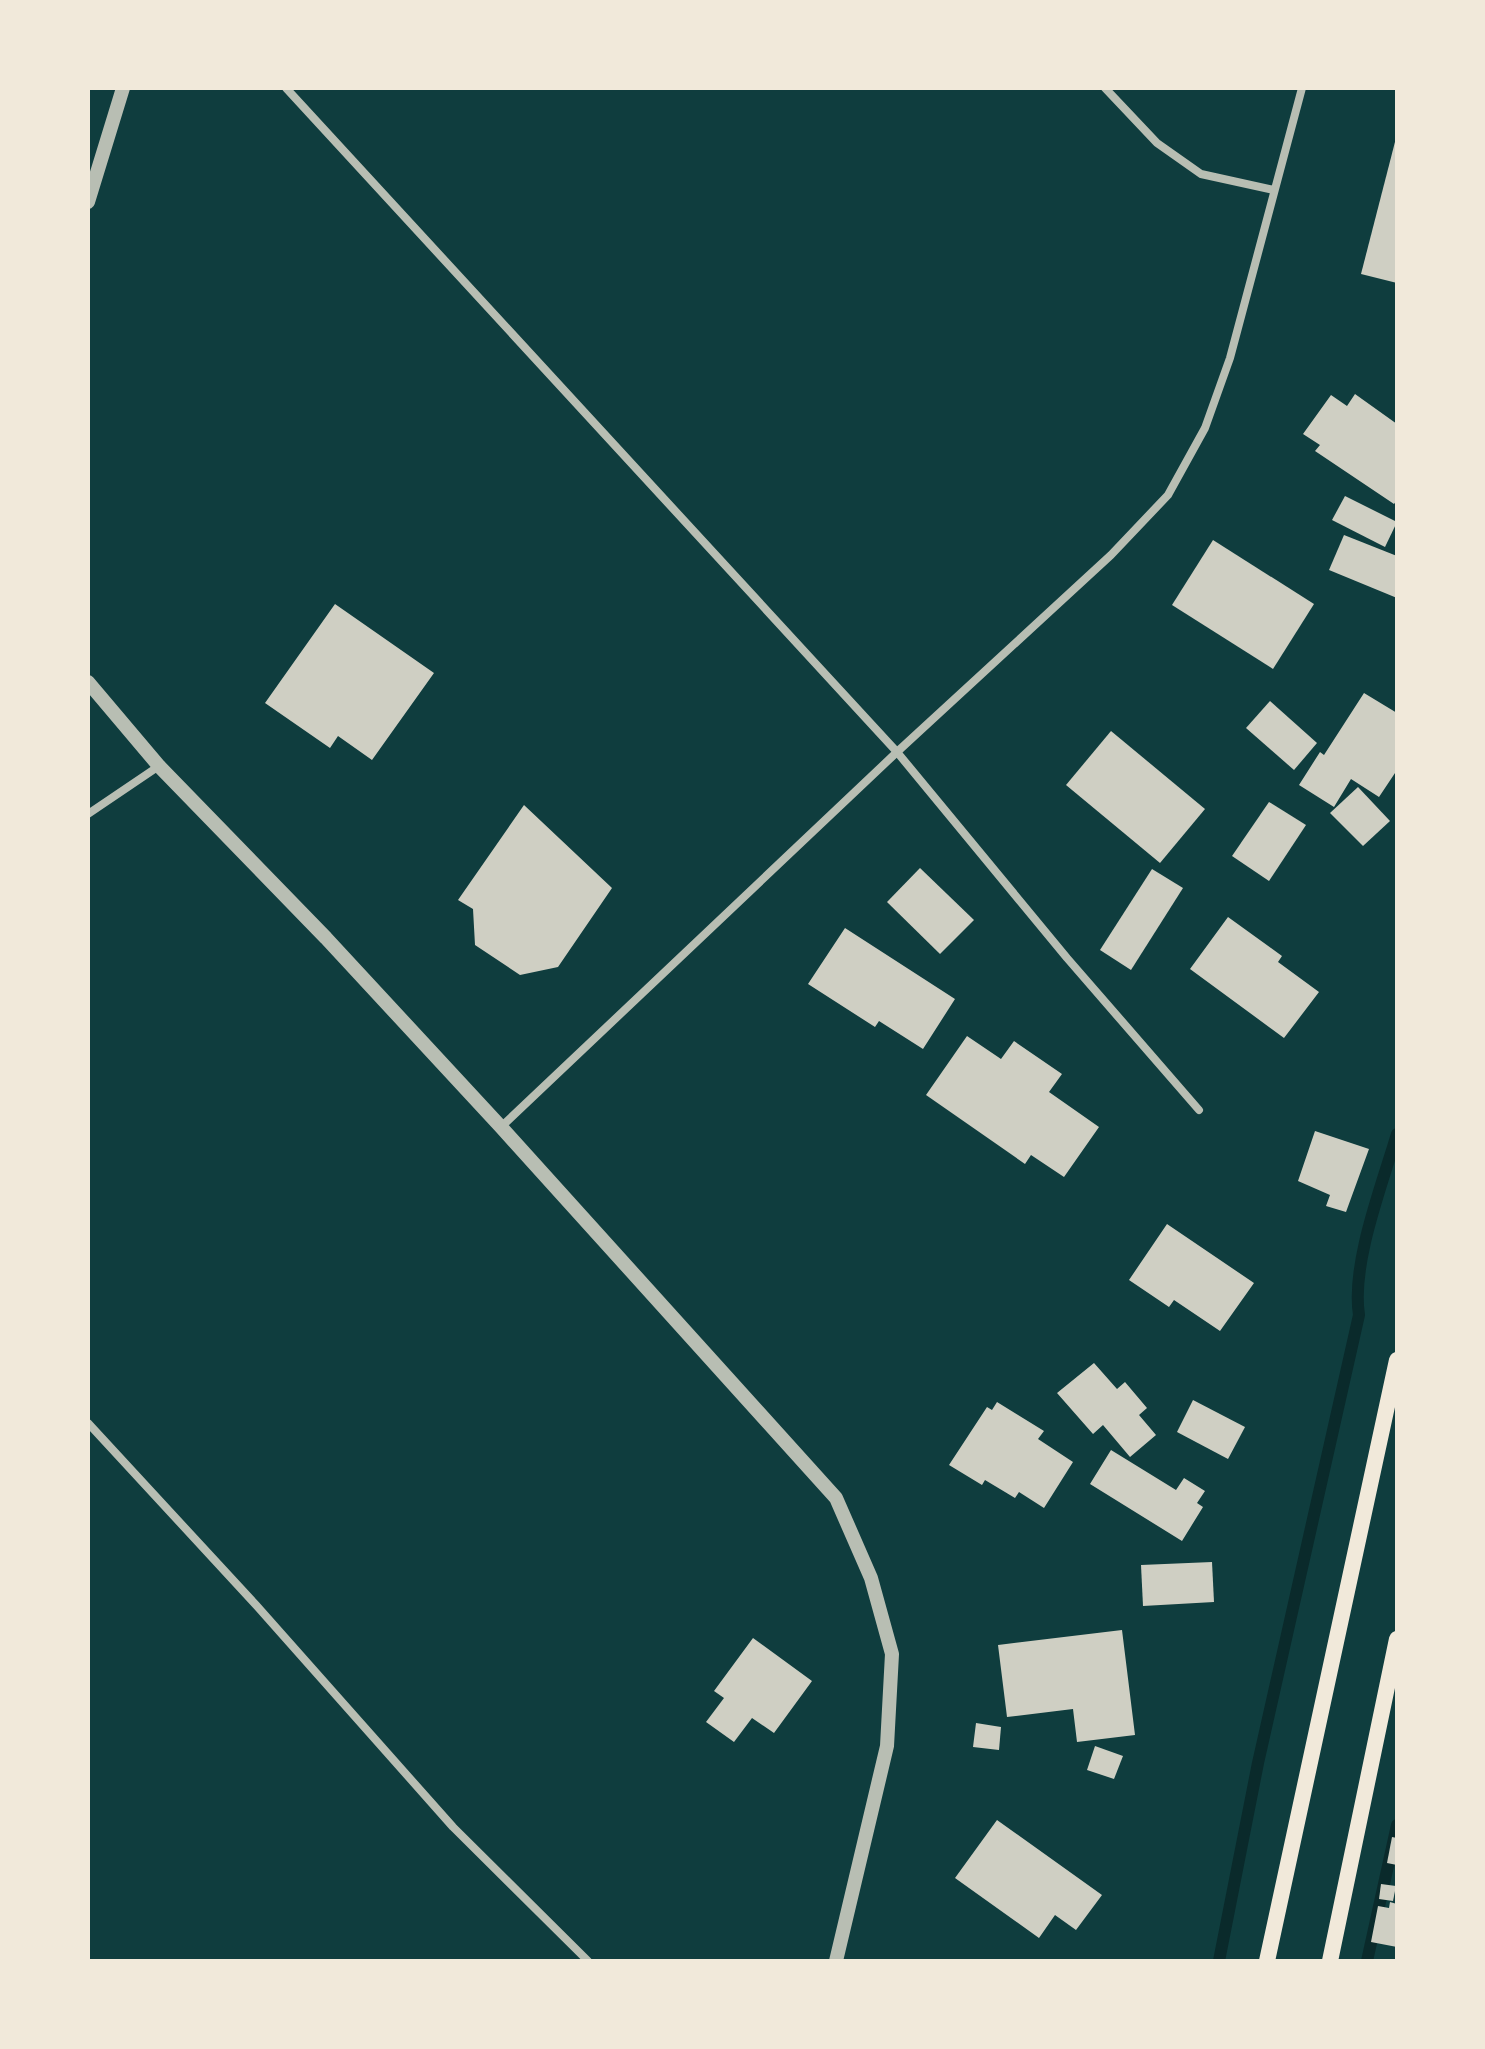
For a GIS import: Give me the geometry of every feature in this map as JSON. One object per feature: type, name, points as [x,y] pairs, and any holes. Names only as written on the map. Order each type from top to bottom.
[{"type":"main road","points":[[1267,1961],[1397,1360]]},
{"type":"main road","points":[[1330,1961],[1397,1639]]},
{"type":"street","points":[[88,202],[123,88]]},
{"type":"street","points":[[286,88],[897,752],[1067,958],[1199,1110]]},
{"type":"street","points":[[1105,88],[1157,143],[1201,174],[1274,190]]},
{"type":"street","points":[[501,1127],[897,752],[1111,555],[1168,495],[1205,428],[1230,358],[1302,88]]},
{"type":"street","points":[[88,682],[159,766],[326,938],[501,1127],[836,1498],[871,1578],[892,1654],[887,1746],[836,1961]]},
{"type":"street","points":[[88,814],[159,766]]},
{"type":"street","points":[[88,1423],[256,1605],[453,1827],[588,1961]]},
{"type":"building","points":[[1397,139],[1397,283],[1361,274]]},
{"type":"building","points":[[1355,394],[1397,424],[1397,500],[1394,504],[1315,451],[1320,445],[1303,434],[1331,395],[1347,406]]},
{"type":"building","points":[[1345,496],[1397,522],[1385,547],[1332,520]]},
{"type":"building","points":[[1344,535],[1397,556],[1397,598],[1329,570]]},
{"type":"building","points":[[1213,540],[1314,604],[1273,669],[1172,605]]},
{"type":"building","points":[[335,604],[434,673],[372,760],[338,736],[330,748],[265,703]]},
{"type":"building","points":[[1364,693],[1397,713],[1397,770],[1379,797],[1351,779],[1334,807],[1299,785],[1320,752],[1324,755]]},
{"type":"building","points":[[1270,701],[1317,743],[1294,770],[1246,728]]},
{"type":"building","points":[[1111,731],[1205,809],[1160,863],[1066,785]]},
{"type":"building","points":[[1358,787],[1390,821],[1363,846],[1330,813]]},
{"type":"building","points":[[1269,802],[1306,825],[1269,881],[1232,856]]},
{"type":"building","points":[[524,805],[612,888],[558,967],[520,975],[475,945],[473,909],[458,900]]},
{"type":"building","points":[[920,868],[974,920],[940,954],[887,902]]},
{"type":"building","points":[[1152,869],[1183,888],[1131,970],[1100,950]]},
{"type":"building","points":[[1228,917],[1282,956],[1278,962],[1319,992],[1284,1038],[1190,969]]},
{"type":"building","points":[[845,928],[955,999],[923,1049],[879,1021],[875,1027],[808,984]]},
{"type":"building","points":[[967,1036],[1001,1059],[1014,1041],[1062,1074],[1049,1092],[1099,1127],[1064,1177],[1031,1155],[1025,1164],[926,1095]]},
{"type":"building","points":[[1315,1131],[1369,1149],[1346,1212],[1326,1206],[1330,1195],[1298,1181]]},
{"type":"building","points":[[1167,1224],[1254,1283],[1220,1331],[1174,1300],[1169,1307],[1129,1280]]},
{"type":"building","points":[[1094,1363],[1117,1389],[1125,1382],[1147,1408],[1139,1415],[1156,1435],[1130,1457],[1103,1425],[1093,1434],[1057,1393]]},
{"type":"building","points":[[1193,1400],[1245,1427],[1228,1459],[1177,1432]]},
{"type":"building","points":[[997,1402],[1044,1431],[1038,1439],[1073,1462],[1044,1508],[1019,1492],[1015,1498],[985,1480],[982,1485],[949,1465],[987,1407],[992,1410]]},
{"type":"building","points":[[1111,1450],[1176,1490],[1184,1478],[1205,1491],[1197,1503],[1203,1507],[1182,1541],[1090,1484]]},
{"type":"building","points":[[1212,1562],[1214,1602],[1143,1606],[1141,1565]]},
{"type":"building","points":[[1122,1630],[1135,1735],[1077,1742],[1073,1709],[1007,1717],[998,1645]]},
{"type":"building","points":[[753,1638],[812,1681],[774,1733],[752,1718],[734,1742],[706,1722],[724,1698],[714,1691]]},
{"type":"building","points":[[976,1723],[1001,1727],[999,1750],[973,1747]]},
{"type":"building","points":[[1095,1746],[1123,1756],[1114,1779],[1087,1770]]},
{"type":"building","points":[[997,1820],[1102,1895],[1076,1930],[1055,1915],[1039,1938],[955,1878]]},
{"type":"building","points":[[1392,1837],[1397,1838],[1397,1865],[1387,1863]]},
{"type":"building","points":[[1381,1884],[1396,1886],[1393,1901],[1379,1899]]},
{"type":"building","points":[[1390,1902],[1397,1904],[1397,1947],[1371,1942],[1378,1906],[1389,1908]]},
{"type":"waterway","points":[[1219,1961],[1258,1763],[1359,1315],[1359,1272],[1376,1200],[1397,1134]]},
{"type":"waterway","points":[[1367,1961],[1397,1825]]}]
